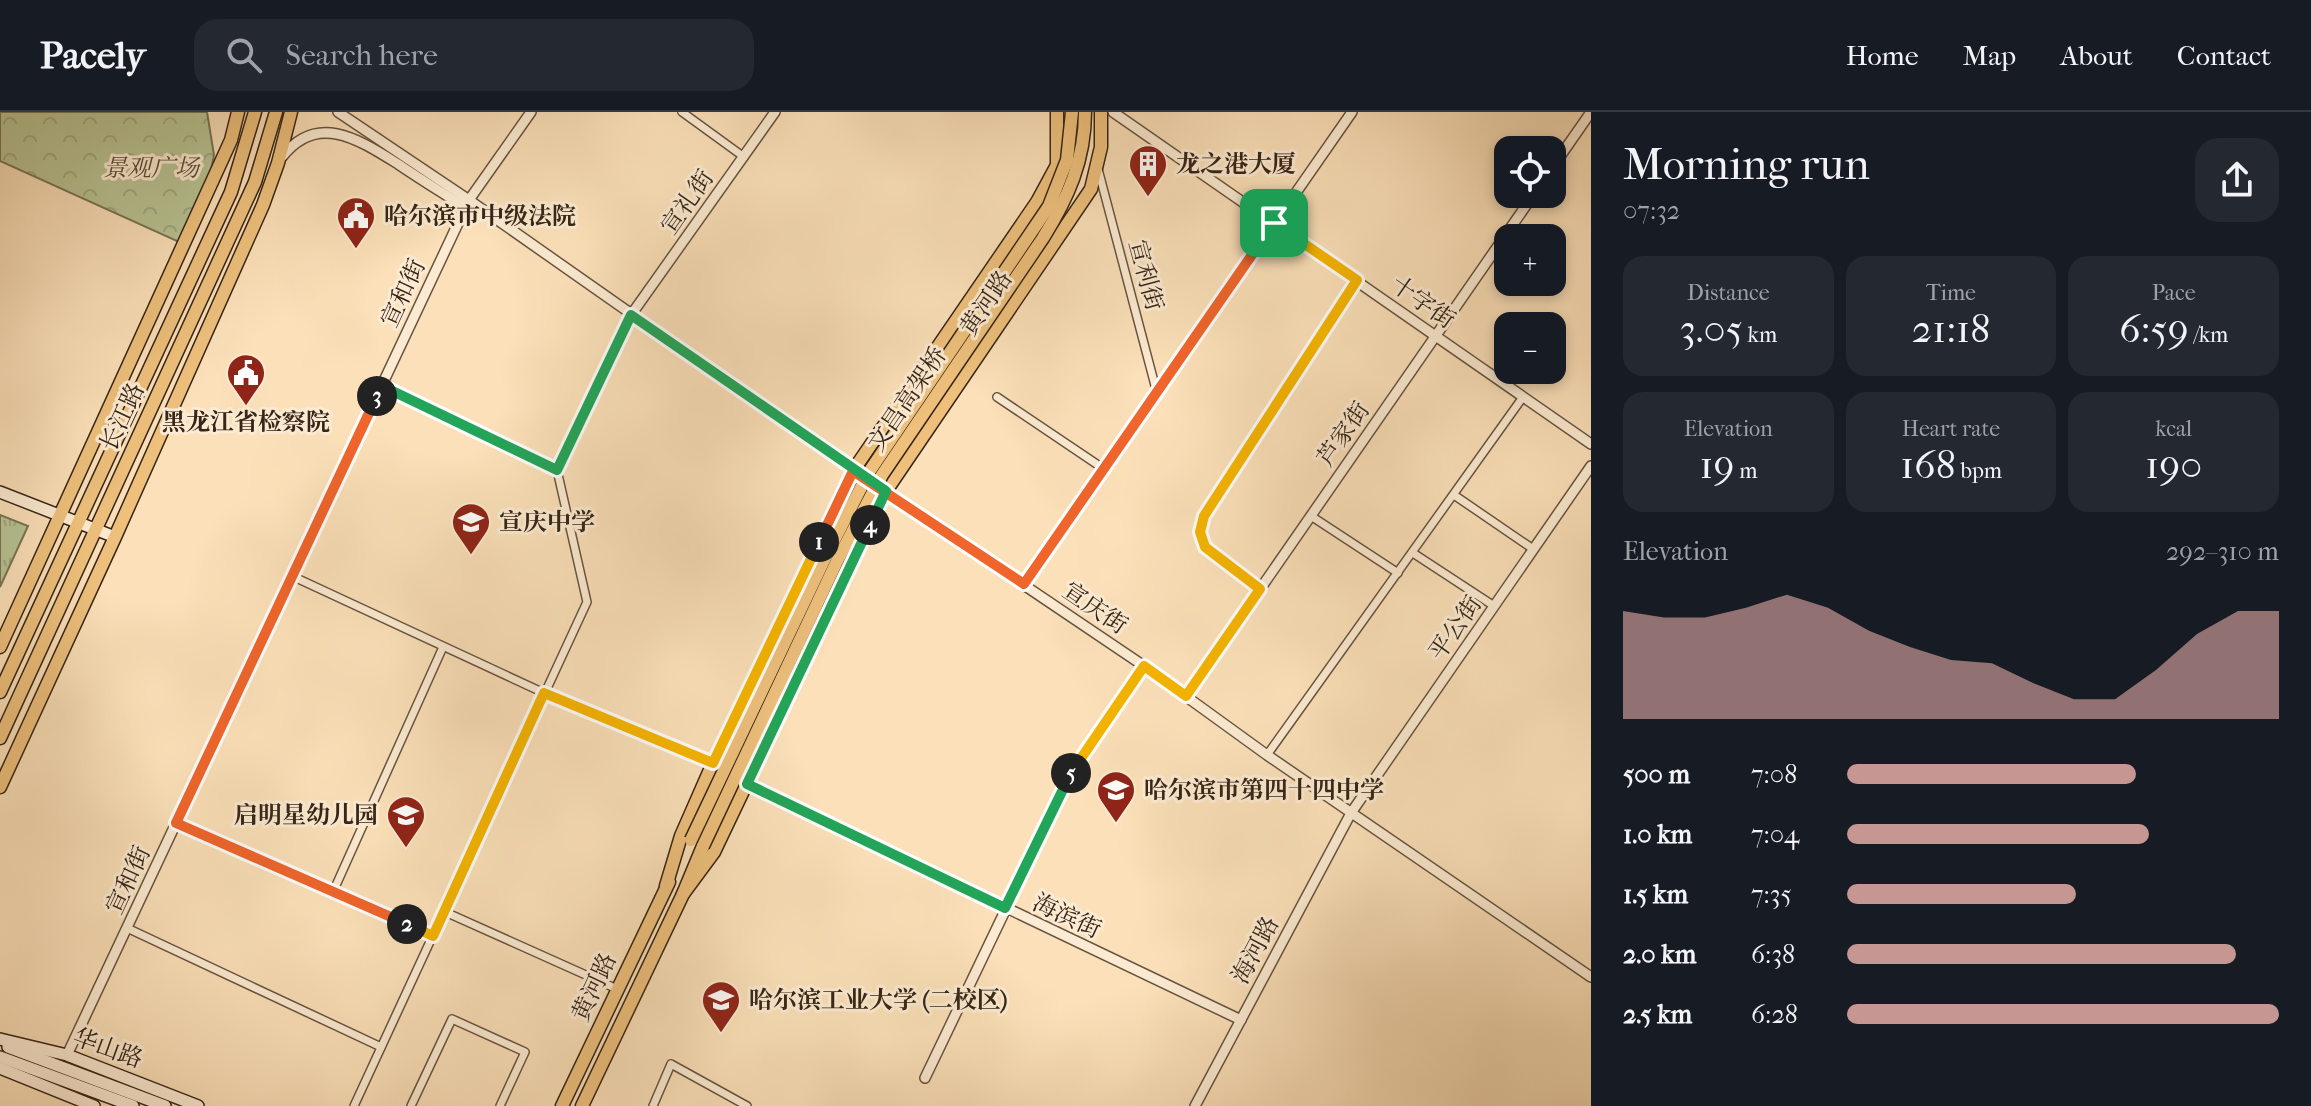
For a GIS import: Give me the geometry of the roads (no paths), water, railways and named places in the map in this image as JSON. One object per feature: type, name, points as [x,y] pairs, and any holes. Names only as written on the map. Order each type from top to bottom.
[{"type":"main road","points":[[0,647],[231,140],[238,112]]},
{"type":"main road","name":"长江路","points":[[0,692],[231,192],[255,112]]},
{"type":"main road","name":"长江路","points":[[0,738],[255,182],[276,112]]},
{"type":"main road","points":[[0,787],[263,205],[291,112]]},
{"type":"main road","name":"黄河路","points":[[562,1106],[666,886],[681,836],[713,763],[853,471],[1037,202],[1057,165],[1057,112]]},
{"type":"main road","name":"文昌高架桥","points":[[697,843],[825,558],[869,472],[1049,206],[1067,160],[1072,112]]},
{"type":"main road","name":"文昌高架桥","points":[[697,843],[882,475],[1061,208],[1076,175],[1082,150],[1085,112]]},
{"type":"main road","name":"黄河路","points":[[683,894],[714,852],[886,491],[1091,189],[1101,147],[1101,112]]},
{"type":"main road","points":[[0,492],[115,537]]},
{"type":"main road","name":"黄河路","points":[[666,886],[697,843]]},
{"type":"main road","name":"黄河路","points":[[582,1106],[683,894],[697,843]]},
{"type":"main road","points":[[0,1041],[165,1106]]},
{"type":"main road","name":"华山路","points":[[0,1041],[67,1055],[198,1106]]},
{"type":"main road","points":[[0,1066],[94,1106]]},
{"type":"main road","points":[[0,1066],[133,1106]]},
{"type":"street","name":"宣庆街","points":[[338,112],[853,471],[1144,666],[1267,755],[1591,977]]},
{"type":"street","name":"宣和街","points":[[67,1055],[467,204],[531,112]]},
{"type":"street","points":[[682,112],[744,157]]},
{"type":"street","name":"宣礼街","points":[[631,315],[775,112]]},
{"type":"street","points":[[1024,584],[1352,112]]},
{"type":"street","points":[[1566,148],[1591,112]]},
{"type":"street","name":"十字街","points":[[1115,113],[1591,444]]},
{"type":"street","points":[[278,163],[292,142],[314,130],[344,131],[467,204]]},
{"type":"street","name":"宣利街","points":[[1097,167],[1157,393]]},
{"type":"street","name":"芦家街","points":[[1186,696],[1524,208]]},
{"type":"street","points":[[1260,589],[1205,547],[1200,532],[1204,516],[1357,280]]},
{"type":"street","points":[[354,1106],[587,602],[557,470],[631,315]]},
{"type":"street","points":[[382,386],[557,470]]},
{"type":"street","points":[[997,397],[1104,469]]},
{"type":"street","points":[[1267,755],[1523,397]]},
{"type":"street","name":"平公街","points":[[1351,813],[1591,466]]},
{"type":"street","points":[[1454,495],[1533,549]]},
{"type":"street","points":[[1311,516],[1398,573]]},
{"type":"street","points":[[1413,553],[1494,606]]},
{"type":"street","points":[[292,576],[544,693],[713,763]]},
{"type":"street","points":[[333,892],[443,647]]},
{"type":"street","points":[[925,1078],[1071,773],[1144,666]]},
{"type":"street","name":"海滨街","points":[[747,784],[1241,1020]]},
{"type":"street","name":"海河路","points":[[1195,1106],[1351,813]]},
{"type":"street","points":[[176,823],[433,936]]},
{"type":"street","points":[[443,911],[617,989]]},
{"type":"street","points":[[127,928],[381,1047]]},
{"type":"street","points":[[411,1106],[452,1019],[525,1052],[500,1106]]},
{"type":"street","points":[[653,1106],[671,1064],[747,1106]]},
{"type":"place","name":"龙之港大厦","points":[[1148,198]]},
{"type":"place","name":"哈尔滨市中级法院","points":[[356,250]]},
{"type":"place","name":"黑龙江省检察院","points":[[246,407]]},
{"type":"place","name":"宣庆中学","points":[[471,556]]},
{"type":"place","name":"哈尔滨市第四十四中学","points":[[1116,824]]},
{"type":"place","name":"启明星幼儿园","points":[[406,849]]},
{"type":"place","name":"哈尔滨工业大学 (二校区)","points":[[721,1034]]},
{"type":"park label","name":"景观广场","points":[[151,168]]}]
